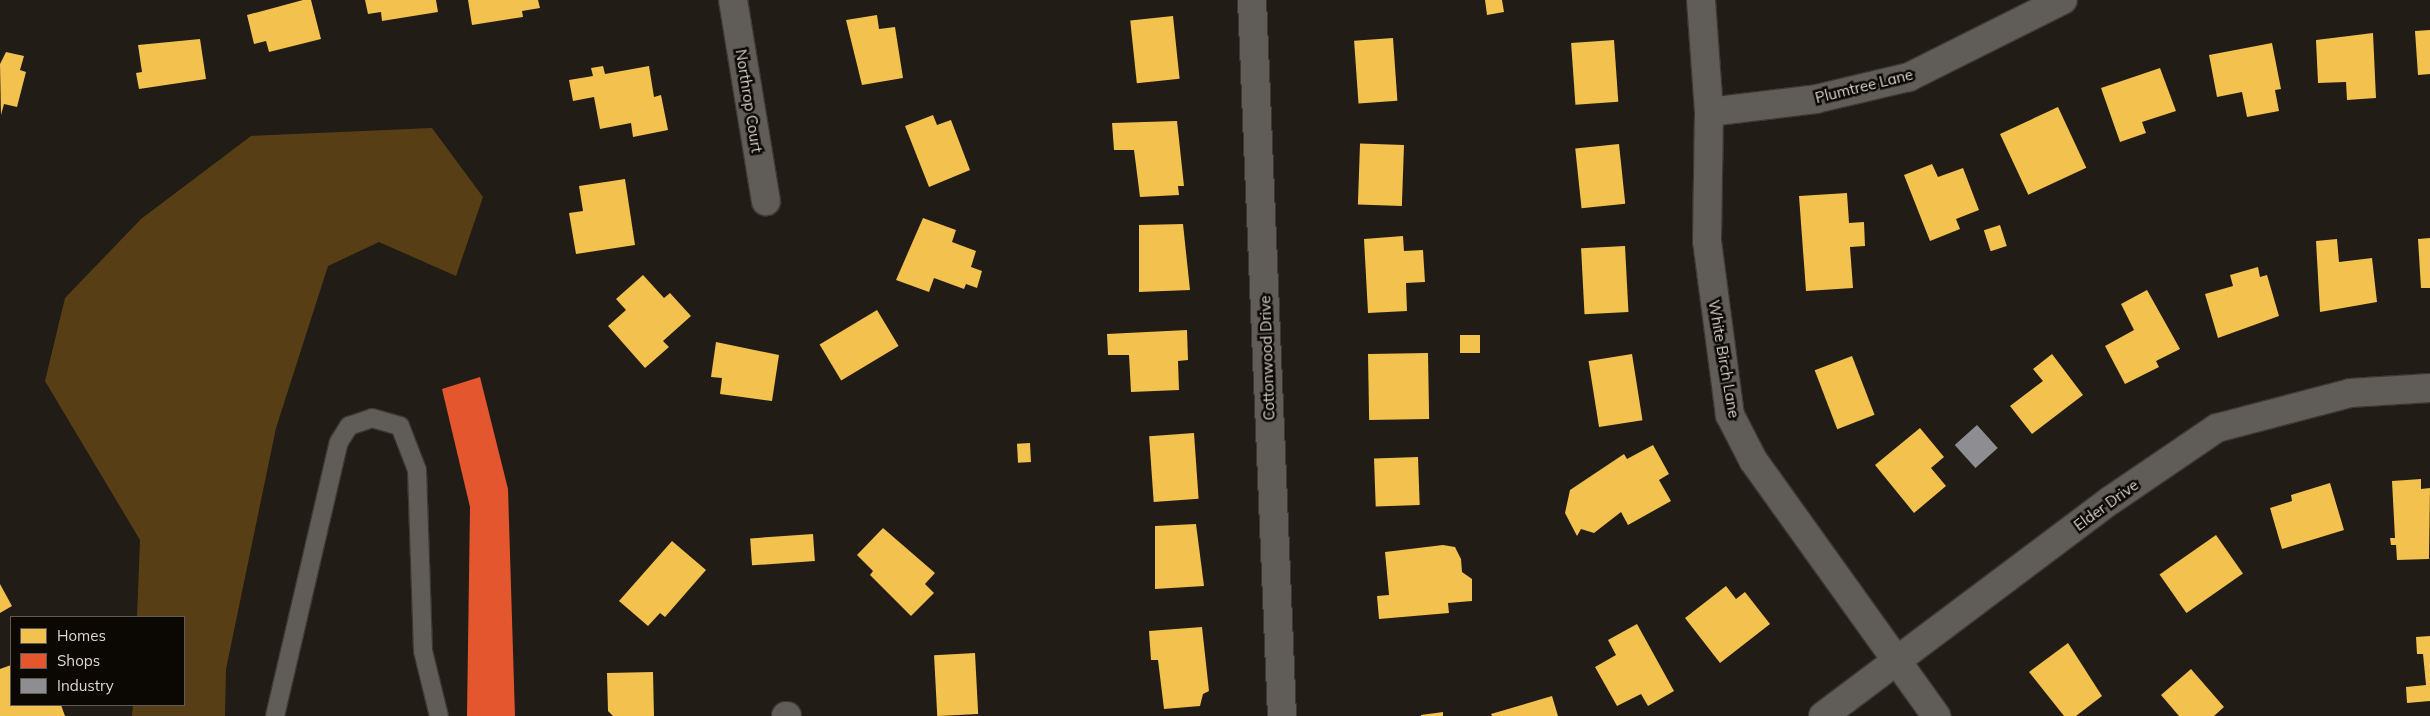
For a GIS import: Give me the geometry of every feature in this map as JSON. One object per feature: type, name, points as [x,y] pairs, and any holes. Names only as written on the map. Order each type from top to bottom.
[{"type":"street","name":"Northrop Court","points":[[733,0],[766,201]]},
{"type":"street","name":"Cottonwood Drive","points":[[1252,0],[1282,716]]},
{"type":"street","name":"White Birch Lane","points":[[1701,0],[1709,112],[1707,241],[1730,415],[1753,460],[1896,664],[1936,716]]},
{"type":"street","name":"Plumtree Lane","points":[[1709,112],[1816,99],[1909,77],[2063,0]]},
{"type":"street","name":"Elder Drive","points":[[1823,716],[1896,664],[2111,500],[2217,428],[2350,393],[2430,388]]},
{"type":"lane","points":[[275,716],[339,442],[349,426],[372,418],[400,426],[417,470],[423,651],[439,716]]},
{"type":"shaded area","points":[[432,128],[483,197],[456,276],[379,242],[328,266],[276,428],[226,669],[225,716],[132,716],[133,706],[185,706],[185,616],[137,616],[140,540],[45,381],[65,298],[141,219],[251,136]]},
{"type":"building: Homes","points":[[303,0],[311,0],[321,39],[269,52],[266,41],[254,44],[247,15]]},
{"type":"building: Homes","points":[[365,0],[436,0],[438,12],[382,21],[381,12],[368,14]]},
{"type":"building: Homes","points":[[468,0],[538,0],[540,8],[522,11],[523,17],[472,25]]},
{"type":"building: Homes","points":[[1485,0],[1502,0],[1504,12],[1487,15]]},
{"type":"building: Homes","points":[[877,15],[879,29],[895,27],[903,78],[862,85],[846,20]]},
{"type":"building: Homes","points":[[1173,16],[1180,79],[1137,83],[1130,20]]},
{"type":"building: Homes","points":[[2430,30],[2430,74],[2418,75],[2415,31]]},
{"type":"building: Homes","points":[[2373,33],[2376,98],[2347,100],[2346,82],[2318,83],[2316,40]]},
{"type":"building: Homes","points":[[1393,38],[1397,101],[1358,104],[1354,41]]},
{"type":"building: Homes","points":[[200,39],[206,79],[139,89],[136,73],[142,72],[138,45]]},
{"type":"building: Homes","points":[[1614,40],[1618,102],[1575,105],[1571,43]]},
{"type":"building: Homes","points":[[2272,43],[2281,89],[2275,90],[2279,111],[2247,117],[2242,92],[2217,97],[2209,55]]},
{"type":"building: Homes","points":[[6,52],[24,56],[20,70],[26,72],[17,107],[4,104],[1,115],[0,64]]},
{"type":"building: Homes","points":[[603,66],[605,74],[649,66],[654,97],[661,95],[668,130],[633,137],[631,123],[600,129],[594,97],[573,101],[569,80],[593,76],[591,68]]},
{"type":"building: Homes","points":[[2160,68],[2176,111],[2142,122],[2146,133],[2120,142],[2101,88]]},
{"type":"building: Homes","points":[[2058,107],[2086,168],[2028,195],[2000,134]]},
{"type":"building: Homes","points":[[933,115],[937,125],[951,120],[970,170],[929,187],[905,126]]},
{"type":"building: Homes","points":[[1177,121],[1184,186],[1178,186],[1179,195],[1140,197],[1134,150],[1114,150],[1112,123]]},
{"type":"building: Homes","points":[[1360,143],[1404,145],[1402,206],[1358,204]]},
{"type":"building: Homes","points":[[1619,144],[1625,204],[1582,208],[1575,149]]},
{"type":"building: Homes","points":[[1932,164],[1938,177],[1963,168],[1979,210],[1956,219],[1960,229],[1930,241],[1904,175]]},
{"type":"building: Homes","points":[[625,179],[635,245],[576,254],[569,213],[583,211],[579,186]]},
{"type":"building: Homes","points":[[1847,193],[1849,223],[1864,222],[1865,246],[1850,247],[1853,288],[1806,291],[1799,196]]},
{"type":"building: Homes","points":[[923,218],[956,230],[952,242],[976,251],[971,267],[982,271],[977,288],[966,284],[964,289],[934,278],[929,292],[896,280]]},
{"type":"building: Homes","points":[[1183,224],[1190,290],[1139,292],[1139,225]]},
{"type":"building: Homes","points":[[2000,225],[2007,246],[1991,251],[1984,230]]},
{"type":"building: Homes","points":[[1403,236],[1404,251],[1423,250],[1425,282],[1406,283],[1407,311],[1368,313],[1364,239]]},
{"type":"building: Homes","points":[[2430,238],[2430,288],[2421,288],[2418,239]]},
{"type":"building: Homes","points":[[2337,239],[2339,262],[2372,258],[2377,302],[2320,312],[2316,241]]},
{"type":"building: Homes","points":[[1625,246],[1628,312],[1585,314],[1581,248]]},
{"type":"building: Homes","points":[[2258,267],[2260,277],[2267,275],[2279,316],[2218,338],[2205,294],[2233,286],[2230,275]]},
{"type":"building: Homes","points":[[643,275],[664,298],[670,293],[691,316],[663,341],[669,347],[645,368],[608,326],[626,310],[616,299]]},
{"type":"building: Homes","points":[[2147,290],[2180,349],[2156,361],[2159,367],[2125,384],[2105,346],[2134,330],[2121,304]]},
{"type":"building: Homes","points":[[877,310],[899,346],[841,381],[820,345]]},
{"type":"building: Homes","points":[[1187,330],[1188,360],[1178,361],[1179,390],[1131,392],[1129,355],[1108,355],[1107,334]]},
{"type":"building: Homes","points":[[1460,335],[1480,335],[1480,353],[1460,353]]},
{"type":"building: Homes","points":[[716,342],[779,355],[772,401],[720,394],[722,378],[711,377]]},
{"type":"building: Homes","points":[[1428,353],[1429,419],[1369,420],[1368,354]]},
{"type":"building: Homes","points":[[1632,354],[1642,420],[1599,427],[1589,361]]},
{"type":"building: Homes","points":[[2052,354],[2083,395],[2032,434],[2010,406],[2043,381],[2033,369]]},
{"type":"building: Homes","points":[[1852,356],[1875,415],[1837,429],[1815,370]]},
{"type":"building: Homes","points":[[1920,428],[1944,457],[1931,468],[1946,486],[1914,513],[1875,465]]},
{"type":"building: Homes","points":[[1194,433],[1199,499],[1154,502],[1149,436]]},
{"type":"building: Homes","points":[[1030,443],[1031,462],[1018,463],[1017,444]]},
{"type":"building: Homes","points":[[1653,445],[1669,474],[1659,480],[1671,501],[1628,525],[1621,512],[1594,533],[1581,529],[1577,536],[1565,513],[1570,490],[1624,454],[1627,459]]},
{"type":"building: Homes","points":[[1418,457],[1420,505],[1376,507],[1374,459]]},
{"type":"building: Homes","points":[[2421,479],[2421,489],[2430,488],[2429,559],[2397,560],[2396,545],[2391,545],[2390,538],[2395,538],[2392,481]]},
{"type":"building: Homes","points":[[2330,483],[2344,530],[2282,549],[2270,508],[2292,501],[2291,495]]},
{"type":"building: Homes","points":[[1196,524],[1204,586],[1155,589],[1155,526]]},
{"type":"building: Homes","points":[[883,528],[935,573],[925,584],[934,593],[911,616],[870,575],[873,571],[857,555]]},
{"type":"building: Homes","points":[[813,534],[815,561],[752,565],[750,538]]},
{"type":"building: Homes","points":[[2216,535],[2243,574],[2186,613],[2159,575]]},
{"type":"building: Homes","points":[[672,541],[706,570],[665,617],[660,613],[648,626],[619,601]]},
{"type":"building: Homes","points":[[1443,545],[1455,547],[1461,559],[1462,572],[1472,579],[1472,601],[1448,603],[1449,613],[1379,619],[1377,596],[1389,595],[1385,552]]},
{"type":"building: Homes","points":[[0,584],[12,606],[0,613]]},
{"type":"building: Homes","points":[[1726,586],[1736,599],[1745,592],[1770,624],[1720,663],[1685,618]]},
{"type":"building: Homes","points":[[1637,624],[1674,691],[1648,706],[1641,694],[1617,706],[1595,667],[1616,655],[1608,640]]},
{"type":"building: Homes","points":[[1202,627],[1209,691],[1203,694],[1200,706],[1164,709],[1158,660],[1151,660],[1149,631]]},
{"type":"building: Homes","points":[[2430,636],[2430,701],[2407,703],[2406,687],[2426,685],[2423,654],[2417,654],[2416,637]]},
{"type":"building: Homes","points":[[2068,643],[2102,696],[2076,716],[2064,716],[2029,672]]},
{"type":"building: Homes","points":[[975,653],[978,714],[937,716],[934,655]]},
{"type":"building: Homes","points":[[10,665],[10,706],[61,706],[65,716],[0,716],[0,669]]},
{"type":"building: Homes","points":[[2191,669],[2224,707],[2214,716],[2179,716],[2161,695]]},
{"type":"building: Homes","points":[[653,672],[654,716],[613,716],[608,711],[607,673]]},
{"type":"building: Homes","points":[[1552,696],[1558,716],[1492,716],[1491,714]]},
{"type":"building: Homes","points":[[1443,712],[1443,716],[1421,716],[1421,715]]},
{"type":"building: Shops","points":[[480,377],[508,489],[515,716],[467,716],[470,507],[442,389]]},
{"type":"building: Industry","points":[[1977,425],[1998,448],[1975,468],[1955,445]]}]
